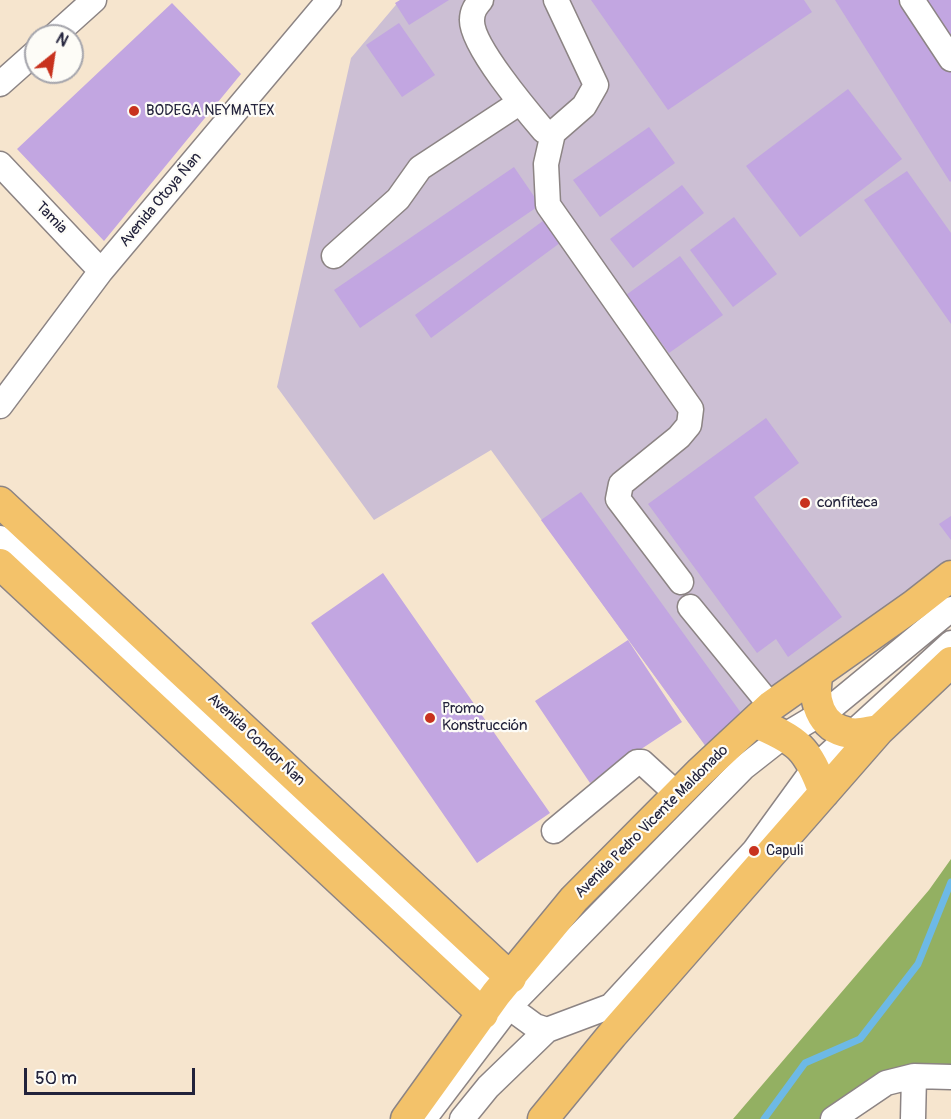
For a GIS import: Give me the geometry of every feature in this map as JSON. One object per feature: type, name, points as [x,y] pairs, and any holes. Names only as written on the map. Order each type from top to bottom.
[{"type":"main road","name":"Avenida Condor Ñan","points":[[0,502],[500,998]]},
{"type":"main road","points":[[0,564],[500,998]]},
{"type":"main road","name":"Avenida Pedro Vicente Maldonado","points":[[406,1119],[574,899],[678,795],[762,714],[951,576]]},
{"type":"main road","points":[[543,1119],[820,780],[865,732],[951,662]]},
{"type":"main road","points":[[818,673],[815,687],[816,701],[822,714],[840,730],[865,732]]},
{"type":"main road","points":[[762,714],[802,749],[820,780]]},
{"type":"street","points":[[67,24],[94,0]]},
{"type":"street","name":"Avenida Otoya Ñan","points":[[0,406],[101,271],[329,0]]},
{"type":"street","points":[[481,0],[474,7],[471,20],[476,37],[519,103],[544,131],[553,133]]},
{"type":"street","points":[[556,0],[596,86],[584,106],[553,133],[546,164],[548,205],[690,409],[689,425],[679,437],[621,484],[618,499],[681,582]]},
{"type":"street","points":[[912,0],[951,59]]},
{"type":"street","points":[[0,84],[24,63]]},
{"type":"street","points":[[334,256],[398,199],[420,168],[519,103]]},
{"type":"street","name":"Tamia","points":[[0,164],[101,271]]},
{"type":"street","points":[[0,538],[500,998],[535,1026],[547,1030]]},
{"type":"street","points":[[690,607],[762,714]]},
{"type":"street","points":[[424,1119],[500,998],[743,768],[785,735],[822,714],[951,609]]},
{"type":"street","points":[[865,732],[951,643]]},
{"type":"street","points":[[555,831],[637,762],[645,765],[678,795]]},
{"type":"street","points":[[462,1119],[488,1087],[547,1030],[611,1006],[820,780]]},
{"type":"street","points":[[833,1119],[886,1083],[914,1076],[951,1077]]},
{"type":"street","points":[[913,1119],[914,1076]]},
{"type":"shaded area","name":"confiteca","points":[[400,0],[951,0],[951,559],[709,751],[491,450],[374,520],[277,387],[351,58]]},
{"type":"green space","points":[[951,859],[951,1070],[885,1071],[820,1119],[733,1119],[929,890]]},
{"type":"building","points":[[400,0],[449,0],[409,25],[395,3]]},
{"type":"building","points":[[591,0],[804,0],[812,12],[668,110]]},
{"type":"building","points":[[835,0],[951,0],[950,182]]},
{"type":"building","name":"BODEGA NEYMATEX","points":[[172,3],[241,74],[104,241],[17,149]]},
{"type":"building","points":[[399,23],[435,75],[402,97],[366,45]]},
{"type":"building","points":[[848,89],[902,159],[800,237],[746,166]]},
{"type":"building","points":[[649,127],[675,163],[600,217],[573,180]]},
{"type":"building","points":[[514,167],[540,205],[360,328],[334,290]]},
{"type":"building","points":[[907,171],[951,233],[951,324],[864,200]]},
{"type":"building","points":[[682,185],[704,213],[633,268],[610,239]]},
{"type":"building","points":[[551,215],[568,237],[431,338],[415,315]]},
{"type":"building","points":[[734,217],[777,274],[733,307],[690,250]]},
{"type":"building","points":[[680,256],[723,315],[669,353],[626,295]]},
{"type":"building","points":[[766,418],[799,463],[754,497],[842,617],[788,657],[776,639],[757,653],[648,504]]},
{"type":"building","points":[[581,492],[744,717],[705,745],[541,520]]},
{"type":"building","points":[[951,516],[951,540],[939,524]]},
{"type":"building","name":"Promo Konstrucción","points":[[383,573],[550,813],[477,863],[311,623]]},
{"type":"building","points":[[628,640],[682,722],[590,783],[535,701]]},
{"type":"waterway","points":[[764,1119],[805,1063],[860,1039],[918,964],[951,882]]},
{"type":"place","name":"BODEGA NEYMATEX","points":[[134,111]]},
{"type":"place","name":"confiteca","points":[[805,503]]},
{"type":"place","name":"Promo Konstrucción","points":[[430,718]]},
{"type":"place","name":"Capuli","points":[[754,851]]}]
